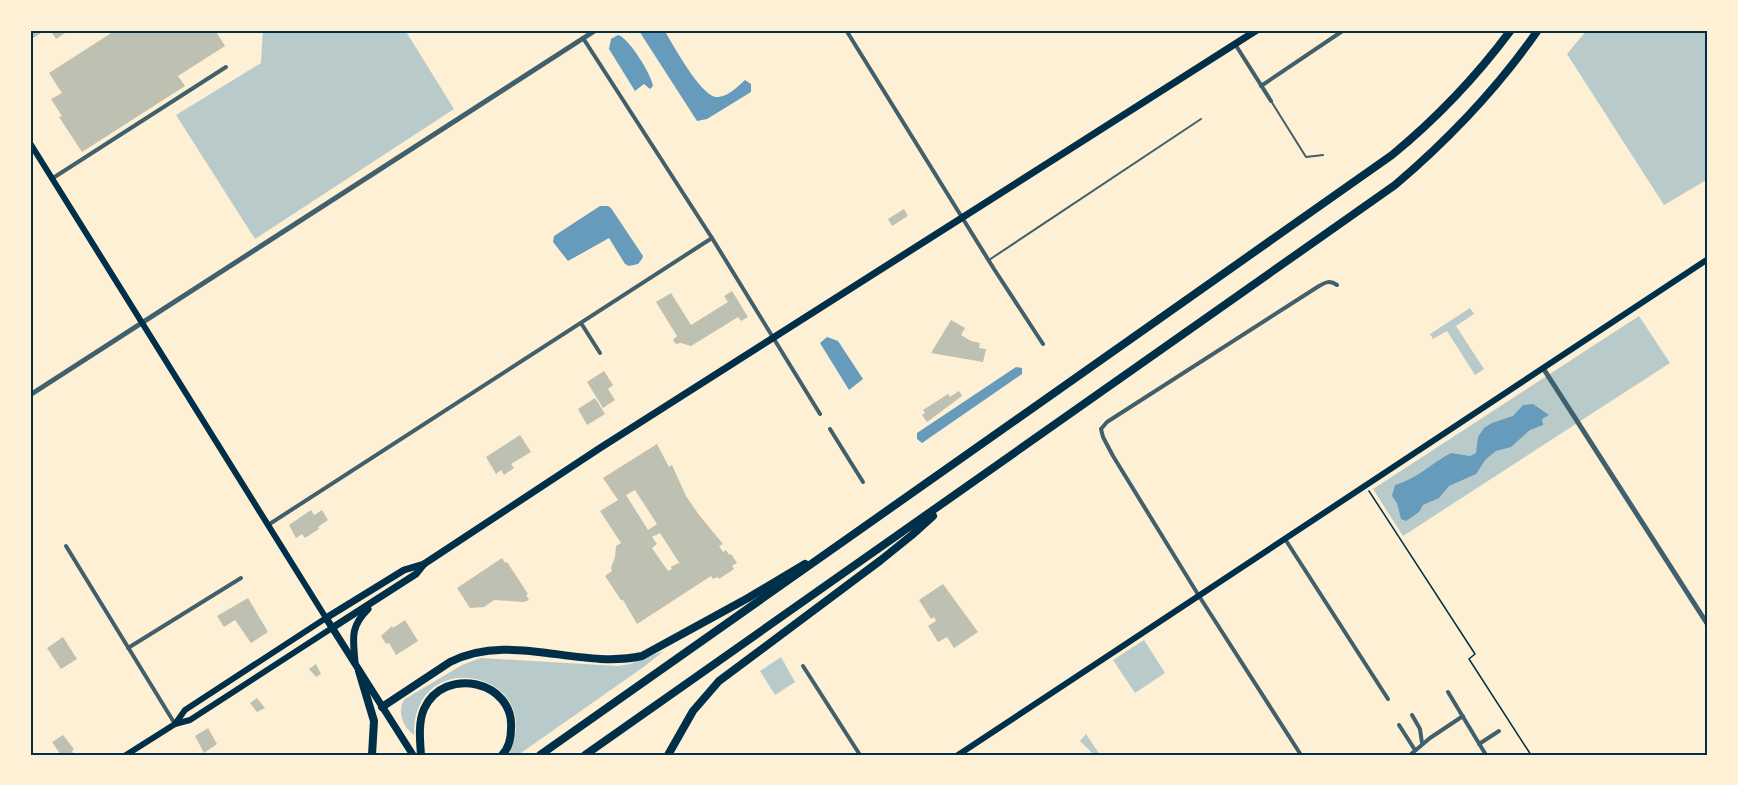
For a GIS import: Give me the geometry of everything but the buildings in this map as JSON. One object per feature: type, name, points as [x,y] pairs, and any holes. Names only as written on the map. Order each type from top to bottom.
[{"type":"highway","points":[[540,755],[1392,155],[1419,133],[1470,82],[1511,30]]},
{"type":"highway","points":[[585,755],[1395,185],[1423,162],[1477,109],[1538,30]]},
{"type":"highway","points":[[668,755],[693,711],[719,681],[912,535],[951,498]]},
{"type":"highway","points":[[382,707],[450,662],[483,650],[516,650],[591,658],[642,656],[748,598],[872,523]]},
{"type":"highway","points":[[357,668],[374,721],[372,755]]},
{"type":"highway","points":[[422,755],[421,718],[429,701],[445,688],[468,682],[483,686],[497,694],[509,712],[512,724],[511,738],[502,755]]},
{"type":"main road","points":[[175,724],[185,710],[326,618],[404,570],[424,564],[600,448],[1257,30]]},
{"type":"main road","points":[[30,143],[413,755]]},
{"type":"main road","points":[[958,755],[1708,259]]},
{"type":"main road","points":[[126,755],[175,724],[190,720],[416,574],[424,564]]},
{"type":"main road","points":[[357,668],[353,636],[356,624],[380,597]]},
{"type":"street","points":[[30,395],[596,30]]},
{"type":"street","points":[[846,30],[1043,344]]},
{"type":"street","points":[[1260,86],[1344,30]]},
{"type":"street","points":[[583,38],[712,238],[820,414]]},
{"type":"street","points":[[1235,44],[1271,101]]},
{"type":"street","points":[[53,178],[226,67]]},
{"type":"street","points":[[267,525],[712,238]]},
{"type":"street","points":[[1301,755],[1199,596],[1107,446],[1101,429],[1107,422],[1319,285],[1332,281],[1337,285]]},
{"type":"street","points":[[581,323],[600,353]]},
{"type":"street","points":[[1543,368],[1708,625]]},
{"type":"street","points":[[830,429],[863,482]]},
{"type":"street","points":[[1285,539],[1388,699]]},
{"type":"street","points":[[66,546],[175,724]]},
{"type":"street","points":[[128,648],[241,578]]},
{"type":"street","points":[[803,666],[860,755]]},
{"type":"street","points":[[1448,692],[1486,755]]},
{"type":"street","points":[[1412,715],[1420,729],[1422,744]]},
{"type":"street","points":[[1410,755],[1463,716]]},
{"type":"street","points":[[1399,725],[1415,750]]},
{"type":"street","points":[[1479,744],[1499,731]]},
{"type":"lane","points":[[1271,101],[1306,157],[1323,155]]},
{"type":"lane","points":[[989,260],[1201,118]]},
{"type":"path","points":[[1366,485],[1475,654],[1469,659],[1531,755]]},
{"type":"shaded area","points":[[263,30],[405,30],[454,109],[255,239],[176,115],[261,63]]},
{"type":"shaded area","points":[[1587,30],[1623,30],[1630,33],[1638,30],[1708,30],[1708,179],[1664,205],[1567,54]]},
{"type":"shaded area","points":[[1470,308],[1474,314],[1456,326],[1484,369],[1475,375],[1447,331],[1433,339],[1430,334]]},
{"type":"shaded area","points":[[1639,316],[1670,363],[1403,536],[1373,489]]},
{"type":"shaded area","points":[[1144,640],[1165,673],[1135,693],[1113,660]]},
{"type":"shaded area","points":[[664,651],[518,755],[509,754],[516,726],[510,703],[496,687],[475,679],[453,679],[433,687],[419,706],[414,735],[402,718],[401,708],[405,699],[462,665],[481,658],[618,666],[630,664]]},
{"type":"shaded area","points":[[781,657],[795,682],[775,695],[760,671]]},
{"type":"shaded area","points":[[1086,734],[1100,755],[1094,755],[1080,741]]},
{"type":"water","points":[[640,30],[664,30],[696,80],[711,95],[718,97],[726,95],[745,80],[751,84],[751,92],[707,119],[697,121]]},
{"type":"water","points":[[618,35],[628,42],[644,66],[652,81],[653,86],[650,89],[644,84],[635,91],[609,49],[611,39]]},
{"type":"water","points":[[600,206],[611,208],[643,256],[638,264],[629,266],[625,264],[609,238],[568,261],[553,242],[554,236]]},
{"type":"water","points":[[827,337],[838,341],[863,379],[849,390],[820,343]]},
{"type":"water","points":[[1016,367],[1022,368],[1022,374],[922,443],[917,439],[917,433]]},
{"type":"water","points":[[1533,404],[1549,415],[1542,419],[1543,425],[1530,430],[1511,447],[1496,451],[1486,459],[1476,474],[1449,486],[1439,498],[1423,505],[1419,512],[1406,521],[1401,519],[1397,503],[1392,496],[1395,485],[1410,479],[1451,453],[1470,456],[1476,453],[1478,437],[1484,428],[1513,416],[1523,405]]}]
